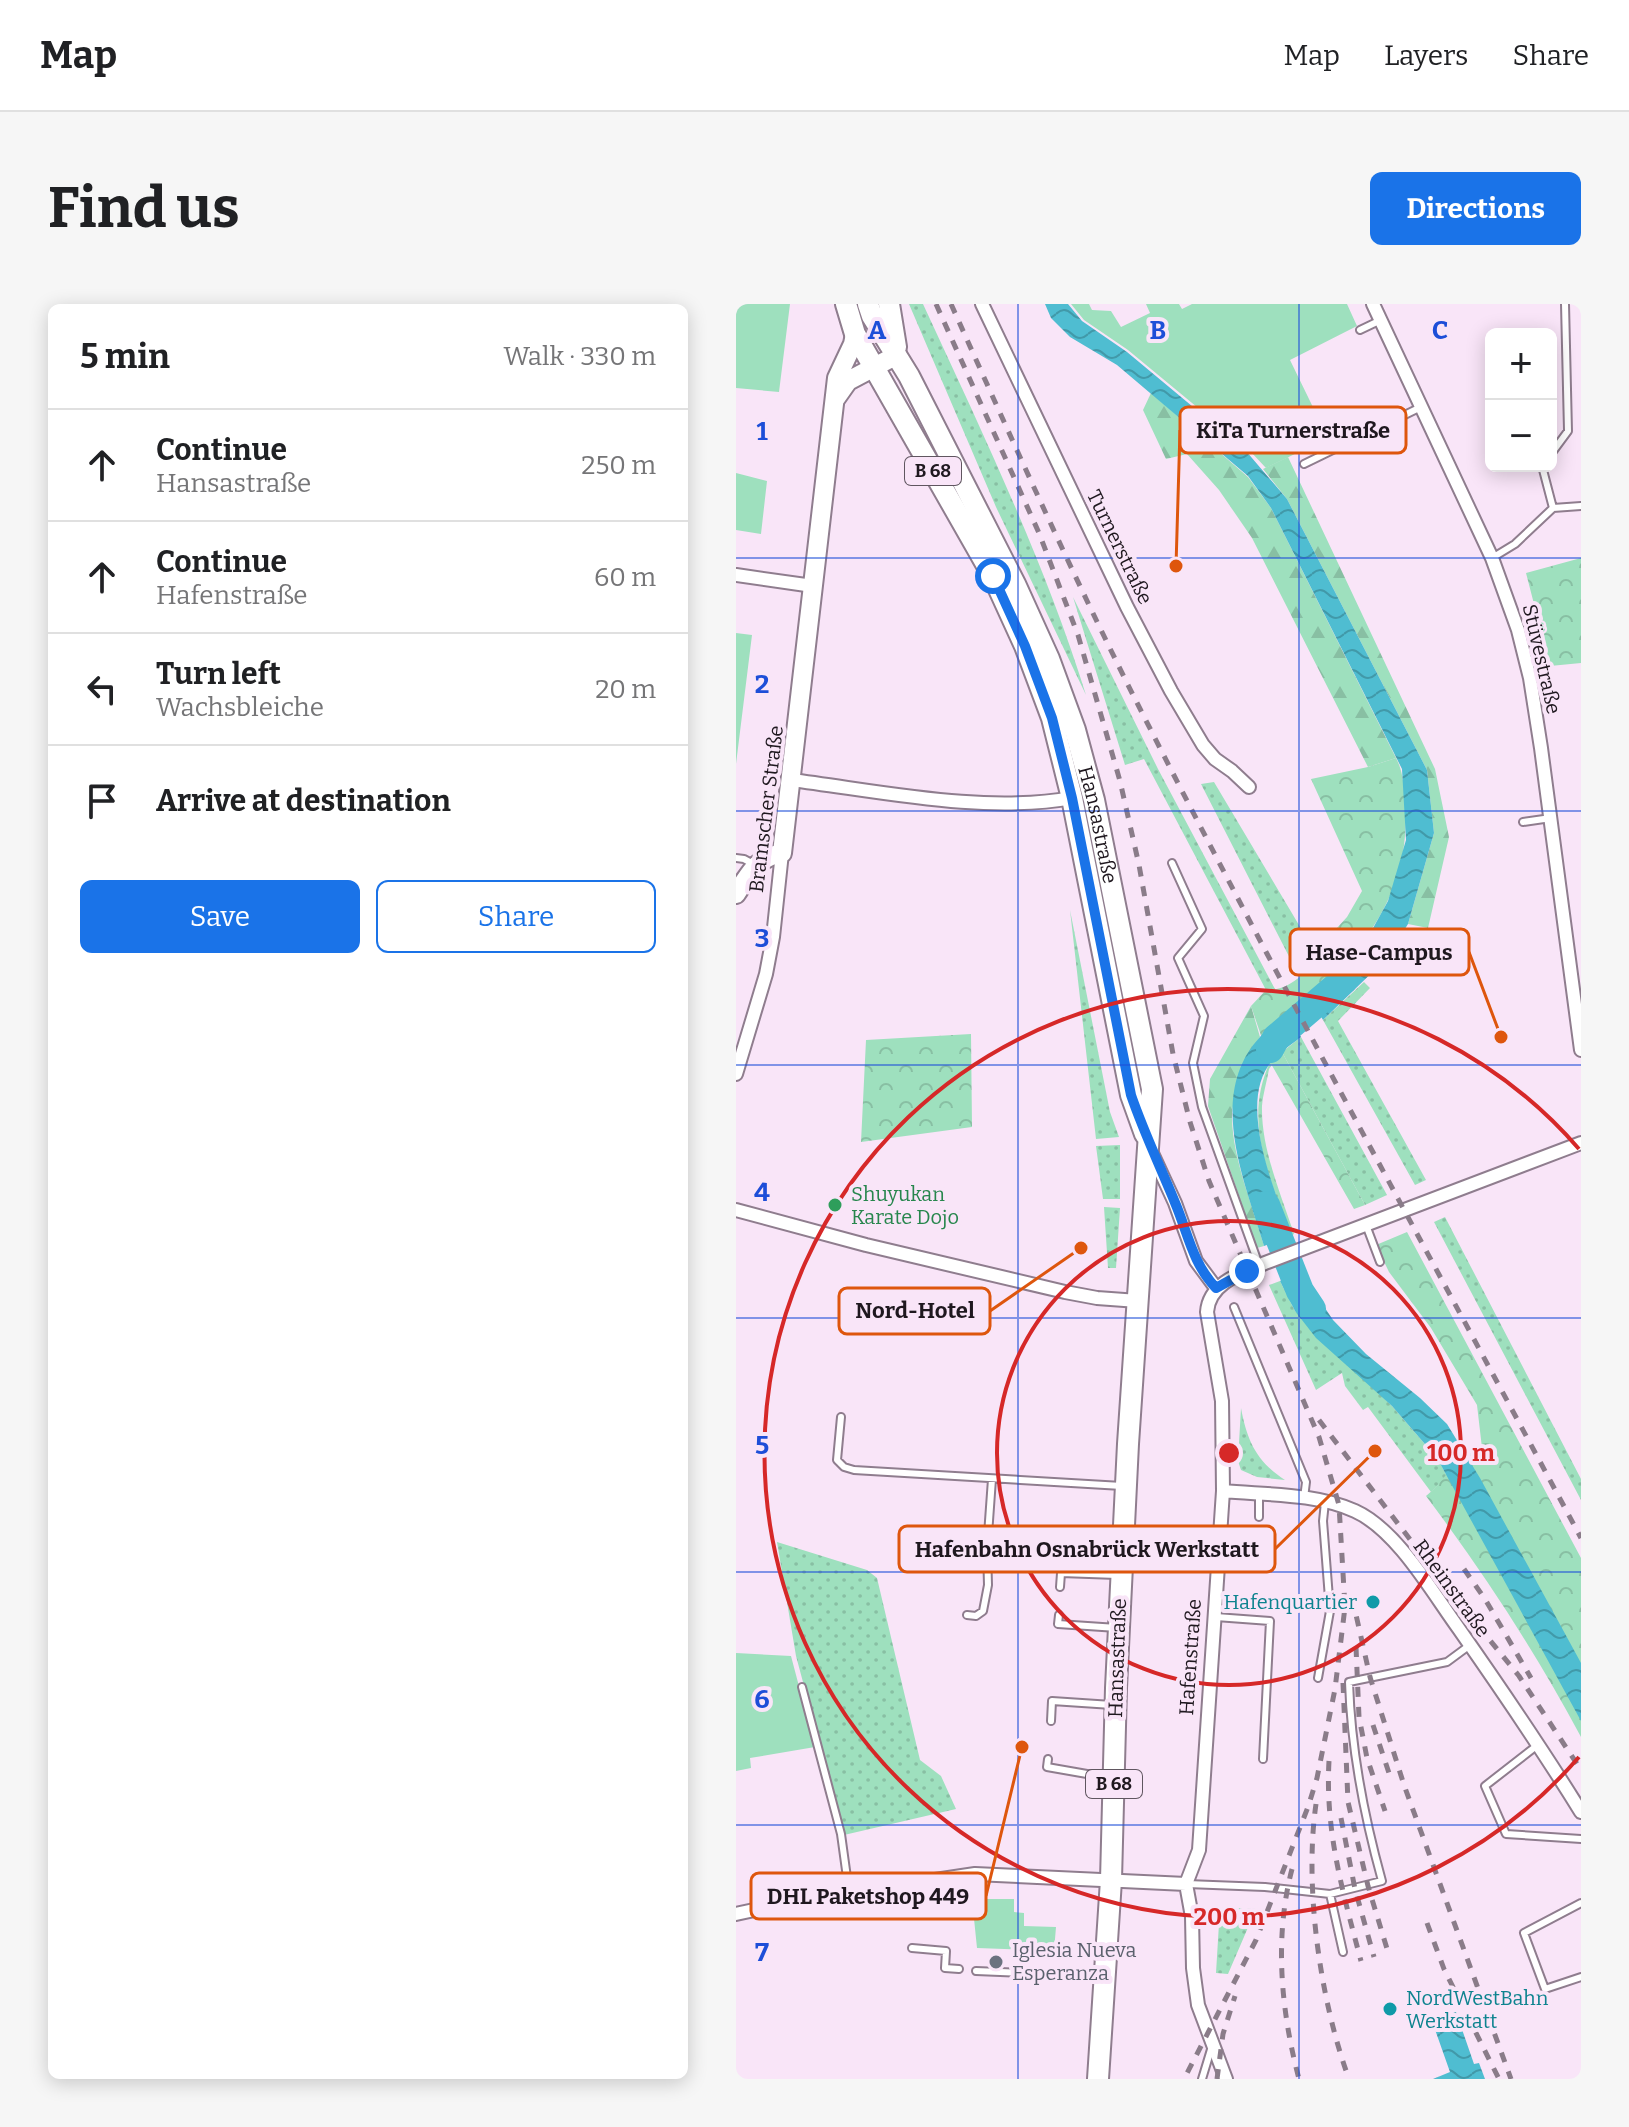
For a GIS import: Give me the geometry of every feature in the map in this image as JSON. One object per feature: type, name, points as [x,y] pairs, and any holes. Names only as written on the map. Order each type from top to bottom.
[{"type":"main road","name":"Hansastraße","points":[[846,304],[855,334],[993,576],[1025,646],[1052,718],[1072,798],[1131,1095],[1147,1142]]},
{"type":"main road","name":"Hansastraße","points":[[868,304],[1015,584],[1049,659],[1075,730],[1094,800],[1152,1089],[1125,1486],[1111,1880],[1098,2079]]},
{"type":"main road","name":"Hansastraße","points":[[889,304],[897,355]]},
{"type":"street","name":"Turnerstraße","points":[[982,304],[1127,607],[1171,691],[1203,745],[1249,787]]},
{"type":"street","name":"Stüvestraße","points":[[1373,304],[1492,558],[1525,655],[1551,818],[1581,1050]]},
{"type":"street","name":"Bramscher Straße","points":[[736,1074],[766,974],[773,937],[834,401],[840,369],[855,334]]},
{"type":"street","points":[[834,401],[848,381],[897,355]]},
{"type":"street","points":[[736,575],[813,586]]},
{"type":"street","points":[[791,780],[966,802],[1045,803],[1072,798]]},
{"type":"street","points":[[736,894],[755,866],[767,856],[782,853]]},
{"type":"street","points":[[1147,1142],[1175,1203],[1196,1261],[1216,1288],[1262,1264],[1581,1143]]},
{"type":"street","points":[[736,1210],[866,1245],[1065,1292],[1138,1301]]},
{"type":"street","name":"Hafenstraße","points":[[1216,1288],[1208,1301],[1207,1312],[1222,1401],[1223,1491],[1199,1850],[1186,1884],[1192,1917],[1196,1988],[1212,2046],[1226,2079]]},
{"type":"street","name":"Rheinstraße","points":[[1223,1491],[1325,1502],[1358,1512],[1384,1531],[1423,1578],[1470,1645],[1539,1744],[1581,1812]]},
{"type":"street","points":[[736,1914],[849,1892],[975,1874],[1186,1884]]},
{"type":"lane","points":[[1557,446],[1568,431],[1565,304]]},
{"type":"lane","points":[[1360,330],[1381,320]]},
{"type":"lane","points":[[1304,464],[1421,407]]},
{"type":"lane","points":[[1543,472],[1553,508]]},
{"type":"lane","points":[[1492,558],[1515,544],[1553,508],[1581,506]]},
{"type":"lane","points":[[1523,822],[1551,818]]},
{"type":"lane","points":[[736,858],[755,866]]},
{"type":"lane","points":[[1172,863],[1202,929],[1178,958],[1204,1016],[1193,1063],[1196,1082],[1208,1123],[1262,1264]]},
{"type":"lane","points":[[1366,1225],[1380,1262]]},
{"type":"lane","points":[[1234,1307],[1306,1482],[1304,1498]]},
{"type":"lane","points":[[841,1417],[837,1460],[844,1467],[1125,1486]]},
{"type":"lane","points":[[967,1615],[976,1616],[983,1611],[987,1593],[992,1479]]},
{"type":"lane","points":[[1259,1494],[1259,1517]]},
{"type":"lane","points":[[1318,1678],[1330,1611],[1323,1521],[1325,1502]]},
{"type":"lane","points":[[1060,1587],[1061,1573],[1121,1575]]},
{"type":"lane","points":[[1059,1615],[1058,1624],[1118,1628]]},
{"type":"lane","points":[[1213,1617],[1270,1621],[1263,1759]]},
{"type":"lane","points":[[1186,1884],[1265,1887],[1330,1894],[1382,1881],[1367,1828],[1350,1716],[1349,1682],[1447,1662],[1470,1645]]},
{"type":"lane","points":[[802,1687],[841,1834],[849,1892]]},
{"type":"lane","points":[[1051,1721],[1052,1701],[1115,1705]]},
{"type":"lane","points":[[1539,1744],[1485,1786],[1506,1834],[1581,1839]]},
{"type":"lane","points":[[1048,1759],[1047,1767],[1087,1774],[1114,1774]]},
{"type":"lane","points":[[1330,1894],[1343,1952]]},
{"type":"lane","points":[[1581,1903],[1524,1933],[1545,1989],[1581,1977]]},
{"type":"lane","points":[[912,1948],[946,1951],[945,1968],[959,1969]]},
{"type":"lane","points":[[976,1971],[1104,1976]]},
{"type":"lane","points":[[1202,2079],[1212,2046]]},
{"type":"green space","points":[[736,304],[790,304],[779,392],[736,388]]},
{"type":"green space","points":[[909,304],[923,304],[989,448],[1032,546],[1086,695],[996,507]]},
{"type":"green space","points":[[1071,304],[1089,304],[1092,310],[1111,311],[1121,327],[1150,313],[1146,304],[1179,304],[1182,309],[1192,304],[1347,304],[1357,326],[1290,360],[1328,438],[1266,468],[1250,451],[1128,350],[1084,320]]},
{"type":"green space","points":[[1151,393],[1248,477],[1271,508],[1396,758],[1368,767],[1252,538],[1219,490],[1187,454],[1166,459],[1143,410]]},
{"type":"green space","points":[[1288,457],[1435,769],[1449,837],[1428,928],[1408,924],[1434,833],[1427,770],[1287,499],[1263,469]]},
{"type":"green space","points":[[736,473],[767,481],[761,534],[736,530]]},
{"type":"green space","points":[[1581,558],[1581,663],[1550,666],[1526,573]]},
{"type":"green space","points":[[1073,597],[1158,769],[1276,991],[1266,990],[1144,759],[1125,765]]},
{"type":"green space","points":[[736,633],[752,635],[736,764]]},
{"type":"green space","points":[[1396,758],[1404,787],[1405,841],[1387,902],[1353,954],[1281,1020],[1282,1052],[1365,1205],[1354,1209],[1270,1062],[1251,1006],[1266,990],[1287,986],[1315,963],[1315,952],[1347,917],[1362,891],[1311,779]]},
{"type":"green space","points":[[1214,782],[1315,952],[1315,963],[1300,978],[1201,784]]},
{"type":"green space","points":[[1070,910],[1110,1112],[1119,1137],[1096,1139]]},
{"type":"green space","points":[[1364,982],[1370,988],[1338,1021],[1426,1180],[1415,1185],[1323,1020]]},
{"type":"green space","points":[[1251,1006],[1260,1037],[1241,1076],[1232,1119],[1240,1166],[1264,1246],[1257,1248],[1208,1106],[1210,1079]]},
{"type":"green space","points":[[971,1034],[972,1127],[861,1142],[866,1040]]},
{"type":"green space","points":[[1301,1037],[1387,1195],[1365,1205],[1282,1052]]},
{"type":"green space","points":[[1270,1062],[1272,1065],[1263,1101],[1265,1139],[1294,1234],[1291,1236],[1268,1171],[1259,1128],[1262,1084]]},
{"type":"green space","points":[[1120,1145],[1120,1199],[1103,1199],[1096,1146]]},
{"type":"green space","points":[[1104,1207],[1120,1208],[1116,1268],[1108,1268]]},
{"type":"green space","points":[[1445,1217],[1581,1479],[1581,1500],[1434,1222]]},
{"type":"green space","points":[[1407,1232],[1581,1558],[1581,1737],[1508,1614],[1426,1496],[1464,1456],[1482,1448],[1477,1405],[1431,1328],[1389,1272],[1376,1245]]},
{"type":"green space","points":[[1280,1281],[1295,1311],[1392,1406],[1437,1458],[1447,1476],[1431,1492],[1368,1407],[1363,1410],[1345,1386],[1342,1373],[1316,1390],[1269,1285]]},
{"type":"green space","points":[[1241,1408],[1246,1431],[1255,1450],[1267,1466],[1285,1480],[1257,1477],[1241,1470],[1238,1461]]},
{"type":"green space","points":[[777,1542],[867,1570],[877,1578],[920,1760],[941,1776],[956,1809],[844,1835],[796,1656]]},
{"type":"green space","points":[[736,1653],[791,1656],[815,1747],[750,1758],[751,1768],[736,1771]]},
{"type":"green space","points":[[972,1899],[1014,1899],[1014,1912],[1024,1913],[1024,1926],[1056,1927],[1054,1951],[977,1948]]},
{"type":"green space","points":[[1220,1907],[1256,1909],[1228,1974],[1216,1973]]},
{"type":"water","points":[[1045,304],[1068,304],[1082,321],[1127,352],[1246,451],[1287,499],[1427,770],[1434,833],[1408,924],[1386,959],[1323,1020],[1310,997],[1367,939],[1388,901],[1406,840],[1402,769],[1271,508],[1248,476],[1117,365],[1070,337],[1051,318]]},
{"type":"water","points":[[1289,1014],[1301,1037],[1272,1061],[1262,1078],[1258,1123],[1268,1172],[1291,1236],[1264,1246],[1240,1167],[1233,1112],[1235,1085],[1244,1060],[1260,1037]]},
{"type":"water","points":[[1306,1271],[1315,1293],[1333,1320],[1366,1354],[1447,1424],[1480,1478],[1581,1663],[1581,1721],[1437,1458],[1392,1406],[1316,1338],[1295,1311],[1280,1281]]},
{"type":"water","points":[[1456,2012],[1474,2064],[1479,2063],[1485,2079],[1433,2079],[1450,2072],[1432,2021]]},
{"type":"waterway","points":[[1270,1049],[1276,1038],[1344,980]]},
{"type":"waterway","points":[[1266,1205],[1300,1291],[1312,1309]]},
{"type":"railway","points":[[936,304],[1039,533],[1078,635],[1120,781],[1139,865],[1173,1054],[1190,1122],[1209,1181],[1319,1437],[1339,1505],[1345,1607],[1335,1689],[1317,1778],[1256,1940],[1184,2079]]},
{"type":"railway","points":[[951,304],[1081,589],[1182,791],[1581,1538]]},
{"type":"railway","points":[[1319,1420],[1444,1584],[1519,1676],[1581,1770]]},
{"type":"railway","points":[[1464,1569],[1531,1678]]},
{"type":"railway","points":[[1352,1597],[1370,1677],[1404,1785],[1511,2079]]},
{"type":"railway","points":[[1356,1647],[1359,1717],[1367,1758],[1385,1811]]},
{"type":"railway","points":[[1343,1683],[1348,1802],[1388,1952]]},
{"type":"railway","points":[[1373,1725],[1392,1782]]},
{"type":"railway","points":[[1329,1761],[1333,1838],[1361,1961]]},
{"type":"railway","points":[[1316,1804],[1312,1871],[1317,1943],[1330,2014],[1349,2079]]},
{"type":"railway","points":[[1341,1818],[1355,1889],[1374,1957]]},
{"type":"railway","points":[[1292,1869],[1283,1921],[1282,1974],[1288,2027],[1299,2079]]},
{"type":"railway","points":[[1427,1923],[1444,1969],[1499,2079]]},
{"type":"railway","points":[[1217,2079],[1223,2034],[1235,1996]]},
{"type":"place","name":"KiTa Turnerstraße","points":[[1176,566]]},
{"type":"place","name":"Hase-Campus","points":[[1501,1037]]},
{"type":"place","name":"Shuyukan Karate Dojo","points":[[835,1205]]},
{"type":"place","name":"Nord-Hotel","points":[[1081,1248]]},
{"type":"place","name":"Hafenbahn Osnabrück Werkstatt","points":[[1375,1451]]},
{"type":"place","name":"Hafenquartier","points":[[1373,1602]]},
{"type":"place","name":"DHL Paketshop 449","points":[[1022,1747]]},
{"type":"place","name":"Iglesia Nueva Esperanza","points":[[996,1962]]},
{"type":"place","name":"NordWestBahn Werkstatt","points":[[1390,2009]]},
{"type":"route","points":[[993,576],[1025,646],[1052,718],[1072,798],[1131,1095],[1147,1142],[1205,1276],[1216,1288],[1247,1271]]}]
